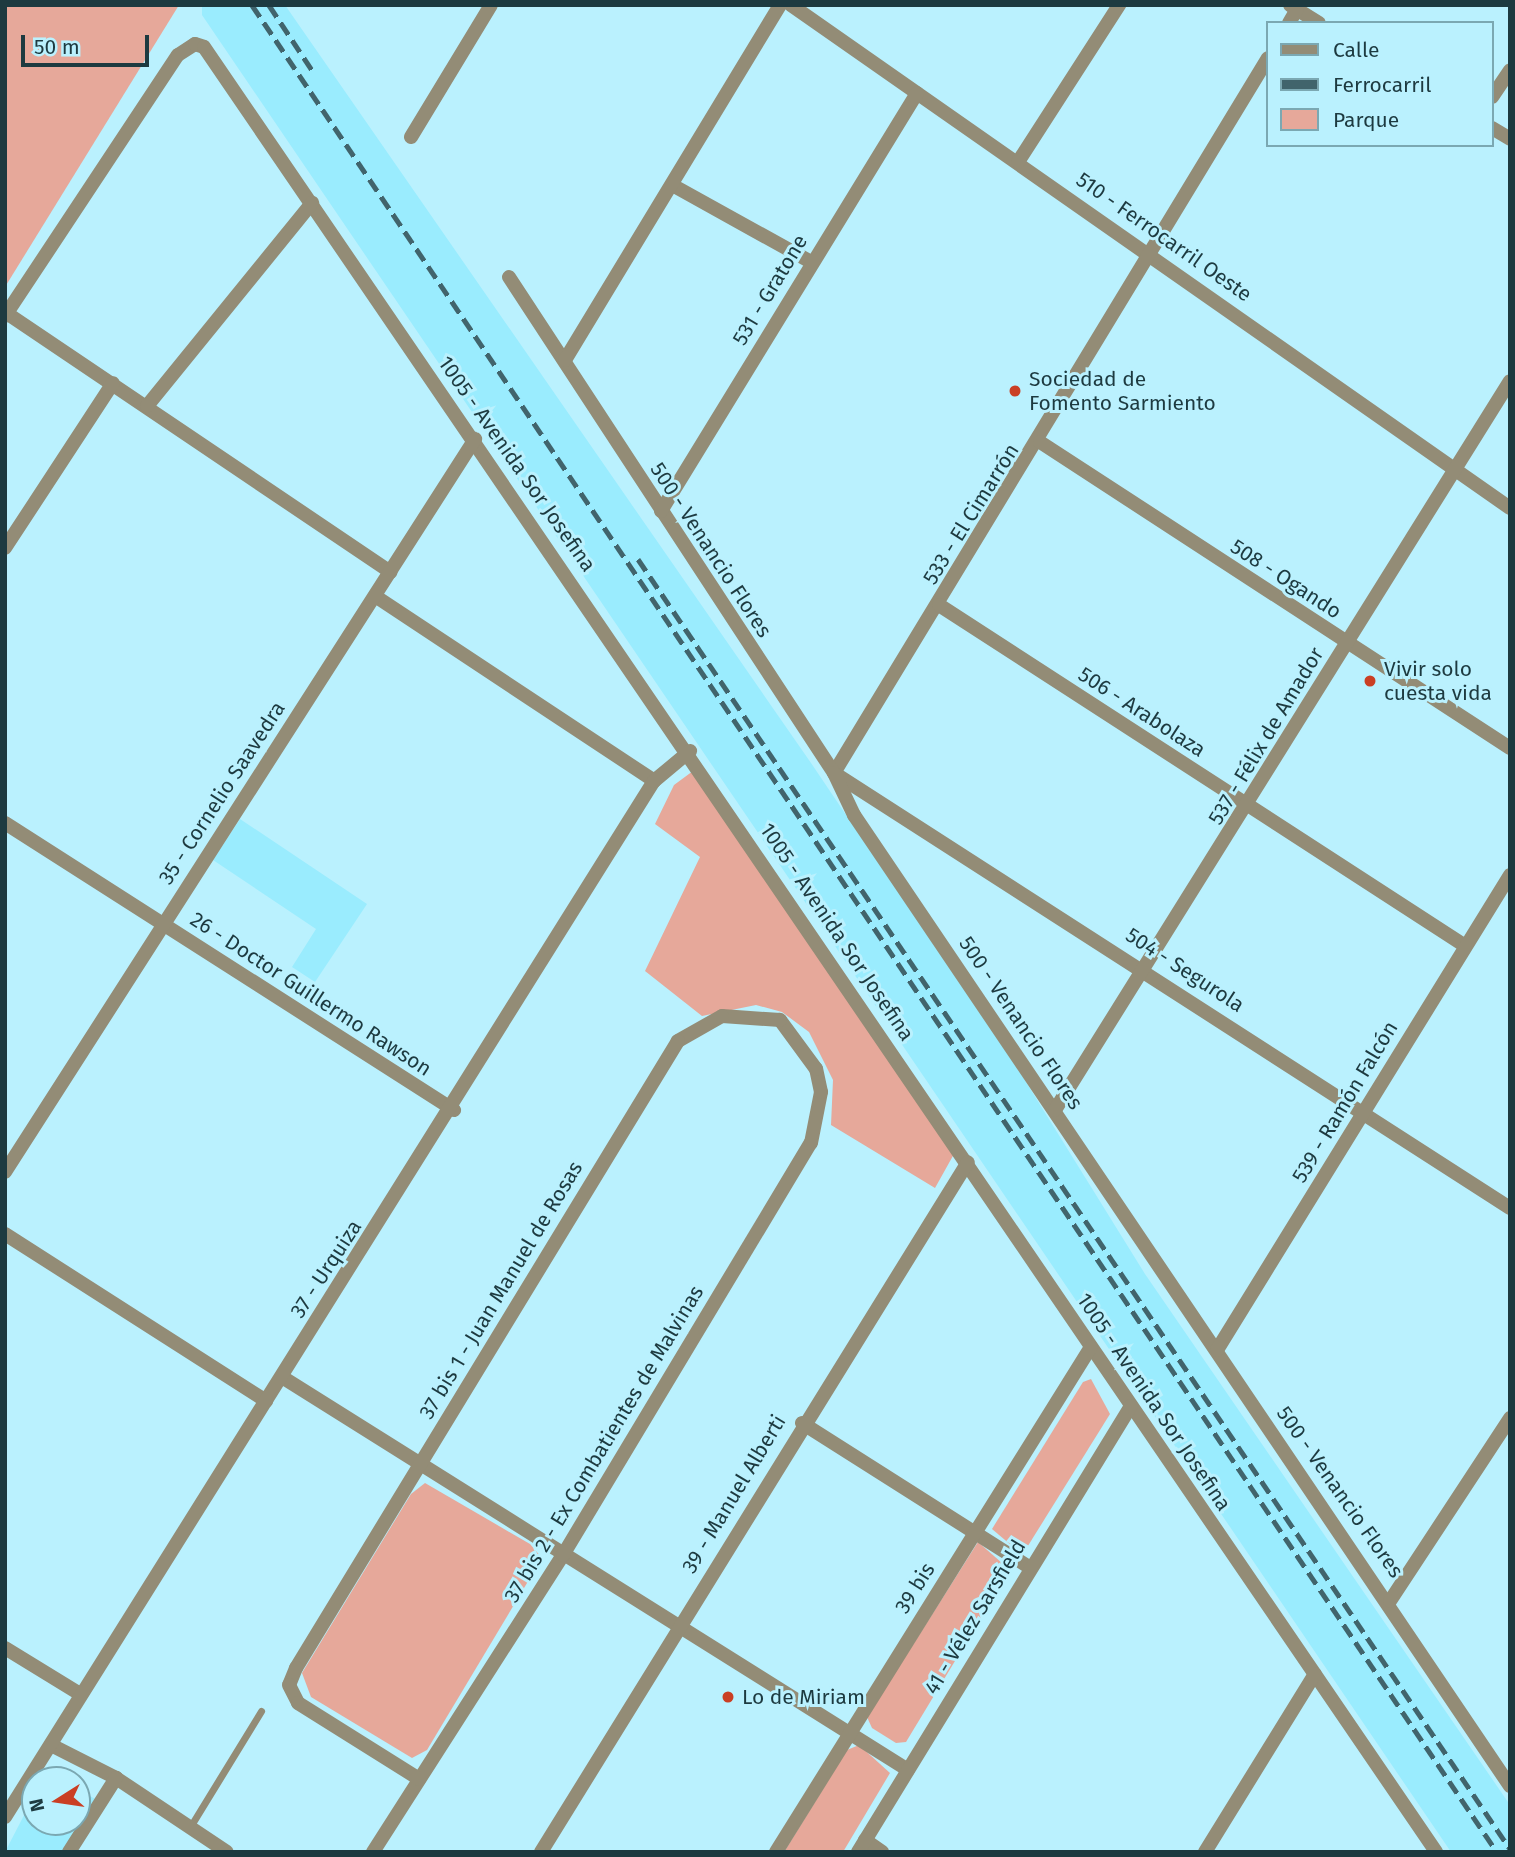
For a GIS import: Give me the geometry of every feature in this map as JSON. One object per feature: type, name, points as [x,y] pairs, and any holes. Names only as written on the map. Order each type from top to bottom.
[{"type":"street","points":[[411,137],[491,5]]},
{"type":"street","points":[[565,360],[674,186],[780,5]]},
{"type":"street","name":"510 - Ferrocarril Oeste","points":[[792,5],[1153,254],[1510,508]]},
{"type":"street","points":[[1018,162],[1119,5]]},
{"type":"street","points":[[1293,7],[1316,21]]},
{"type":"street","name":"1005 - Avenida Sor Josefina","points":[[6,314],[178,55],[195,44],[214,57],[690,751],[1091,1347],[1436,1852]]},
{"type":"street","name":"533 - El Cimarrón","points":[[834,773],[1040,442],[1266,61]]},
{"type":"street","points":[[1494,94],[1510,70]]},
{"type":"street","name":"531 - Gratone","points":[[661,511],[811,262],[917,93]]},
{"type":"street","points":[[1494,129],[1510,139]]},
{"type":"street","points":[[674,186],[811,262]]},
{"type":"street","points":[[148,406],[312,203]]},
{"type":"street","name":"500 - Venancio Flores","points":[[509,277],[834,773],[854,815],[1390,1601],[1510,1786]]},
{"type":"street","points":[[6,314],[148,406],[390,572]]},
{"type":"street","name":"537 - Félix de Amador","points":[[1055,1110],[1248,806],[1510,381]]},
{"type":"street","points":[[5,548],[113,383]]},
{"type":"street","name":"35 - Cornelio Saavedra","points":[[5,1172],[475,439]]},
{"type":"street","name":"508 - Ogando","points":[[1040,442],[1346,644],[1510,748]]},
{"type":"street","points":[[375,596],[654,780]]},
{"type":"street","name":"506 - Arabolaza","points":[[939,605],[1464,945]]},
{"type":"street","name":"37 - Urquiza","points":[[5,1817],[266,1401],[454,1110],[654,780],[690,751]]},
{"type":"street","name":"504 - Segurola","points":[[834,773],[1146,969],[1510,1208]]},
{"type":"street","name":"26 - Doctor Guillermo Rawson","points":[[5,822],[454,1110]]},
{"type":"street","name":"539 - Ramón Falcón","points":[[1217,1350],[1464,945],[1510,875]]},
{"type":"street","name":"37 bis 1 - Juan Manuel de Rosas","points":[[419,1779],[298,1703],[289,1685],[419,1465],[678,1041],[722,1016],[760,1015],[780,1020],[802,1044]]},
{"type":"street","name":"37 bis 2 - Ex Combatientes de Malvinas","points":[[373,1852],[563,1555],[811,1143],[821,1092],[802,1044]]},
{"type":"street","name":"39 - Manuel Alberti","points":[[541,1852],[802,1423],[968,1162]]},
{"type":"street","points":[[5,1234],[266,1401]]},
{"type":"street","name":"39 bis","points":[[776,1852],[1091,1347]]},
{"type":"street","points":[[282,1377],[563,1555],[851,1731],[908,1770]]},
{"type":"street","name":"41 - Vélez Sarsfield","points":[[862,1846],[1029,1567],[1131,1406]]},
{"type":"street","points":[[1390,1601],[1510,1418]]},
{"type":"street","points":[[802,1423],[975,1530],[1029,1567]]},
{"type":"street","points":[[5,1648],[80,1695]]},
{"type":"street","points":[[1205,1852],[1315,1674]]},
{"type":"street","points":[[51,1745],[116,1778],[227,1852]]},
{"type":"street","points":[[69,1852],[116,1778]]},
{"type":"street","points":[[862,1846],[882,1852]]},
{"type":"lane","points":[[190,1829],[261,1711]]},
{"type":"shaded area","points":[[202,5],[285,5],[811,763],[1021,1074],[1145,1274],[1510,1805],[1510,1852],[1451,1852],[202,15]]},
{"type":"shaded area","points":[[240,819],[367,904],[315,982],[292,967],[316,929],[213,860]]},
{"type":"shaded area","points":[[91,1797],[99,1801],[91,1813]]},
{"type":"shaded area","points":[[21,1821],[21,1836],[76,1836],[66,1852],[5,1852]]},
{"type":"green space","points":[[5,5],[179,5],[5,287]]},
{"type":"green space","points":[[693,771],[954,1154],[935,1188],[831,1125],[833,1080],[809,1032],[782,1012],[756,1005],[702,1016],[645,971],[700,857],[655,824],[674,785]]},
{"type":"green space","points":[[1091,1379],[1110,1414],[1026,1549],[1018,1551],[992,1529],[1083,1382]]},
{"type":"green space","points":[[425,1483],[530,1544],[542,1558],[427,1750],[412,1758],[311,1697],[302,1673],[411,1494]]},
{"type":"green space","points":[[978,1542],[1010,1570],[906,1742],[896,1743],[872,1728],[867,1717]]},
{"type":"green space","points":[[859,1745],[890,1773],[843,1852],[784,1852],[847,1750]]},
{"type":"railway","points":[[252,5],[1497,1852]]},
{"type":"railway","points":[[269,5],[312,70]]},
{"type":"railway","points":[[638,559],[1510,1849]]},
{"type":"place","name":"Sociedad de Fomento Sarmiento","points":[[1015,391]]},
{"type":"place","name":"Vivir solo cuesta vida","points":[[1370,681]]},
{"type":"place","name":"Lo de Miriam","points":[[728,1697]]}]
